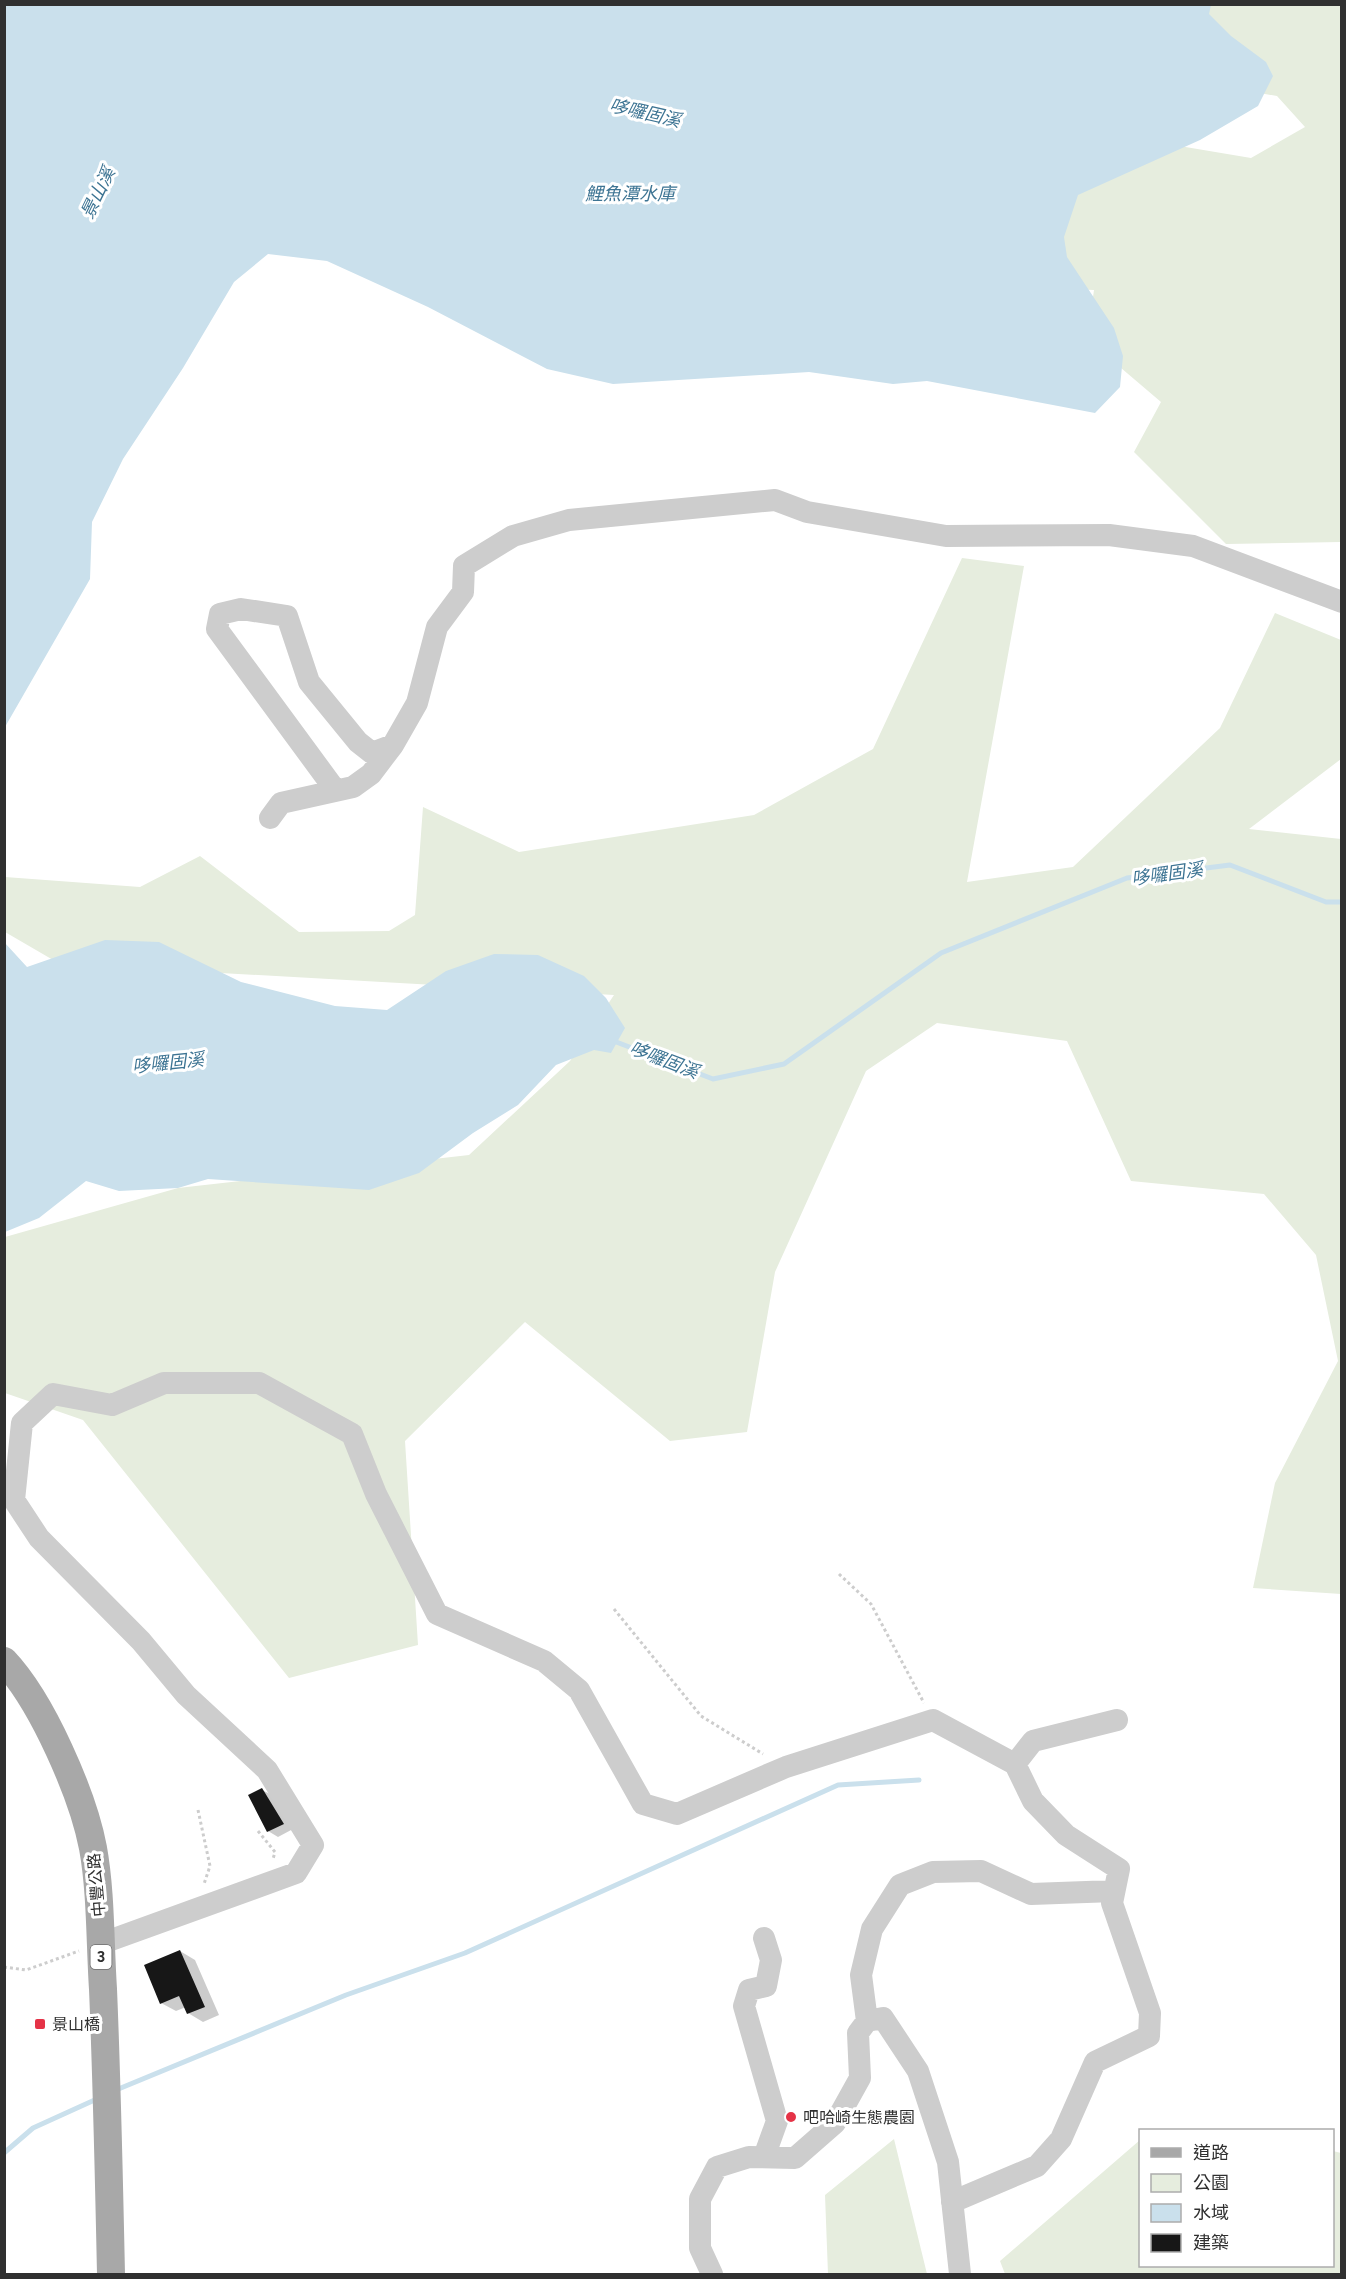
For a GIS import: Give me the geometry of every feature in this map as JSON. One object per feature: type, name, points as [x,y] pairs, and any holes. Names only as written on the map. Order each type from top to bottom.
[{"type":"main road","name":"中豐公路","points":[[4,1661],[14,1671],[44,1721],[79,1796],[93,1849],[100,1944],[111,2274]]},
{"type":"street","points":[[270,818],[281,803],[353,787],[371,774],[393,746],[417,703],[437,627],[463,592],[464,566],[513,536],[569,520],[775,500],[807,512],[946,536],[1109,535],[1193,546],[1341,602]]},
{"type":"street","points":[[336,791],[217,629],[220,614],[241,609],[286,616],[309,682],[357,742],[372,753],[393,746]]},
{"type":"street","points":[[100,1944],[296,1873],[313,1845],[267,1770],[186,1695],[141,1641],[39,1538],[14,1500],[22,1423],[53,1394],[112,1405],[164,1383],[259,1383],[352,1434],[376,1494],[437,1614],[544,1661],[579,1690],[643,1804],[677,1814],[786,1767],[933,1720],[1015,1764],[1033,1801],[1066,1835],[1119,1869],[1112,1903],[1150,2013],[1149,2036],[1095,2062],[1061,2139],[1037,2166],[952,2202]]},
{"type":"street","points":[[1015,1764],[1033,1741],[1116,1720]]},
{"type":"street","points":[[867,2021],[861,1975],[872,1929],[900,1885],[933,1872],[981,1871],[1031,1894],[1114,1891]]},
{"type":"street","points":[[764,1938],[771,1960],[766,1986],[749,1990],[744,2006],[777,2121],[764,2157]]},
{"type":"street","points":[[712,2274],[700,2248],[700,2199],[717,2166],[749,2157],[795,2158],[835,2123],[860,2078],[858,2033],[867,2021],[884,2018],[918,2071],[948,2162],[960,2274]]},
{"type":"path","points":[[839,1574],[871,1604],[933,1720]]},
{"type":"path","points":[[614,1609],[701,1716],[786,1767]]},
{"type":"path","points":[[195,1910],[210,1866],[198,1810]]},
{"type":"path","points":[[258,1832],[275,1852],[266,1884]]},
{"type":"path","points":[[4,1966],[26,1970],[100,1944]]},
{"type":"green space","points":[[1165,5],[1341,5],[1341,542],[1226,544],[1134,452],[1161,402],[1087,339],[1094,290],[1037,288],[1070,167],[1120,136],[1251,158],[1305,127],[1277,96],[1168,77]]},
{"type":"green space","points":[[962,558],[1024,566],[967,882],[1073,867],[1220,728],[1275,613],[1341,640],[1341,759],[1249,829],[1341,839],[1341,1594],[1253,1588],[1275,1483],[1338,1361],[1316,1255],[1264,1194],[1131,1181],[1067,1041],[937,1023],[866,1071],[775,1272],[747,1432],[670,1441],[525,1322],[405,1441],[418,1645],[289,1678],[83,1420],[5,1393],[5,1237],[178,1188],[469,1155],[570,1061],[614,995],[60,964],[5,932],[5,877],[140,887],[200,856],[299,932],[389,931],[415,915],[423,807],[519,852],[754,815],[873,749]]},
{"type":"green space","points":[[894,2139],[927,2274],[828,2274],[825,2195]]},
{"type":"green space","points":[[1139,2141],[1139,2267],[1334,2267],[1334,2151],[1341,2153],[1341,2274],[1005,2274],[1000,2261]]},
{"type":"water","name":"鯉魚潭水庫","points":[[5,5],[1211,5],[1209,14],[1231,36],[1266,62],[1273,76],[1258,106],[1200,140],[1078,195],[1064,237],[1067,257],[1114,328],[1123,356],[1120,387],[1095,413],[927,381],[893,384],[809,372],[613,384],[547,369],[428,307],[327,261],[268,254],[234,282],[183,368],[123,459],[92,522],[90,579],[5,727]]},
{"type":"water","points":[[105,940],[159,942],[241,982],[335,1006],[387,1010],[446,971],[494,954],[538,955],[584,976],[606,998],[625,1028],[611,1053],[594,1050],[556,1065],[518,1105],[473,1133],[419,1173],[369,1190],[208,1179],[178,1188],[119,1191],[86,1181],[39,1218],[5,1232],[5,943],[27,967]]},
{"type":"building","points":[[262,1788],[284,1824],[267,1832],[248,1795]]},
{"type":"building","points":[[180,1950],[205,2007],[187,2014],[179,1996],[160,2004],[144,1965]]},
{"type":"waterway","name":"哆囉固溪","points":[[611,1040],[713,1079],[784,1064],[941,953],[1127,878],[1230,865],[1326,902],[1342,902]]},
{"type":"waterway","points":[[116,2090],[346,1995],[465,1953],[838,1785],[919,1780]]},
{"type":"waterway","points":[[4,2153],[33,2128],[99,2098]]},
{"type":"place","name":"景山橋","points":[[40,2024]]},
{"type":"place","name":"吧哈崎生態農園","points":[[791,2117]]},
{"type":"water label","name":"景山溪","points":[[98,193]]}]
